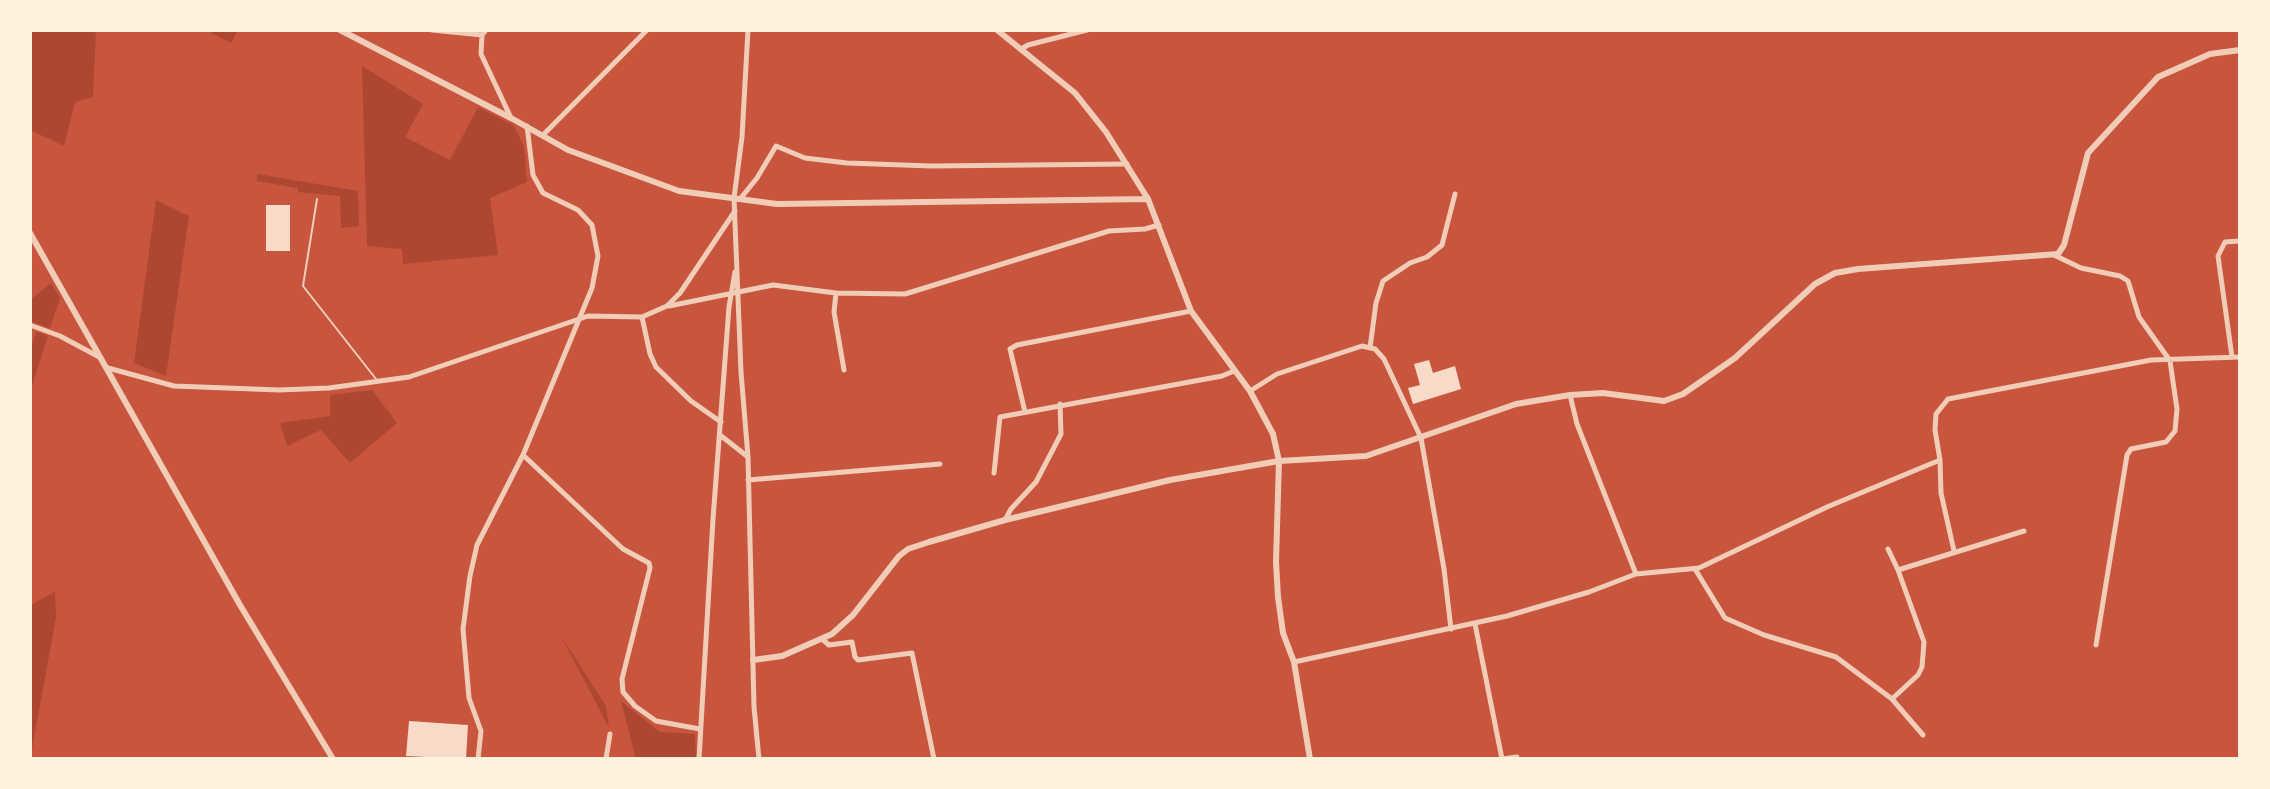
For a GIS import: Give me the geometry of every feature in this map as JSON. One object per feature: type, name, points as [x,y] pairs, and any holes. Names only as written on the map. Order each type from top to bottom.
[{"type":"street","points":[[340,30],[527,126],[568,150],[679,191],[777,204],[1148,199]]},
{"type":"street","points":[[432,30],[484,33],[481,54],[511,118]]},
{"type":"street","points":[[543,135],[647,30]]},
{"type":"street","points":[[699,759],[699,729],[721,422],[735,292],[736,210],[748,30]]},
{"type":"street","points":[[997,30],[1075,93],[1127,164],[1148,199],[1160,225],[1191,311],[1250,391],[1273,434],[1279,461],[1276,562],[1278,597],[1283,633],[1294,662],[1310,759]]},
{"type":"street","points":[[1021,49],[1028,45],[1087,30]]},
{"type":"street","points":[[753,660],[782,656],[822,639],[853,615],[908,549],[1005,520],[1170,480],[1279,461],[1366,456],[1516,404],[1570,395],[1603,393],[1664,401],[1683,394],[1735,358],[1815,284],[1835,273],[1858,269],[2058,254],[2064,245],[2088,153],[2158,77],[2210,54],[2240,50]]},
{"type":"street","points":[[477,759],[481,731],[469,698],[463,629],[470,576],[477,545],[523,455],[591,288],[598,256],[592,225],[578,210],[561,199],[543,193],[533,176],[527,126]]},
{"type":"street","points":[[737,199],[757,178],[776,146],[805,158],[847,164],[931,166],[1127,164]]},
{"type":"street","points":[[1370,348],[1376,303],[1383,281],[1396,271],[1427,258],[1442,245],[1455,194]]},
{"type":"street","points":[[667,306],[680,293],[736,210]]},
{"type":"street","points":[[108,368],[174,387],[279,390],[329,388],[409,377],[577,320],[599,315],[642,317],[667,306],[735,292],[787,285],[836,293],[905,294],[1109,231],[1145,229],[1160,225]]},
{"type":"street","points":[[30,233],[240,605],[333,759]]},
{"type":"street","points":[[2232,357],[2218,256],[2225,243],[2240,241]]},
{"type":"street","points":[[2054,255],[2081,268],[2120,276],[2128,281],[2139,317],[2169,359],[2177,423],[2175,431],[2166,442],[2131,449],[2127,455],[2096,645]]},
{"type":"street","points":[[735,292],[748,457],[754,707],[759,759]]},
{"type":"street","points":[[836,293],[834,312],[844,370]]},
{"type":"street","points":[[1026,412],[1010,349],[1017,345],[1191,311]]},
{"type":"street","points":[[642,317],[650,354],[656,367],[691,401],[721,422]]},
{"type":"street","points":[[30,325],[60,336],[103,359]]},
{"type":"street","points":[[1250,391],[1277,374],[1362,346],[1375,349],[1384,359],[1421,438],[1444,569],[1451,628]]},
{"type":"street","points":[[1954,551],[1941,493],[1936,414],[1948,399],[2082,372],[2169,359],[2240,357]]},
{"type":"street","points":[[994,474],[1000,417],[1060,404],[1222,376],[1234,371]]},
{"type":"street","points":[[1570,395],[1576,424],[1636,574]]},
{"type":"street","points":[[1005,520],[1011,509],[1036,482],[1061,434],[1060,404]]},
{"type":"street","points":[[720,435],[748,457]]},
{"type":"street","points":[[523,455],[622,549],[649,563],[650,568],[622,679],[623,692],[635,706],[656,721],[699,729]]},
{"type":"street","points":[[1294,662],[1475,624],[1589,592],[1636,574],[1695,569],[1827,507],[1940,460]]},
{"type":"street","points":[[748,480],[940,464]]},
{"type":"street","points":[[1898,570],[2024,531]]},
{"type":"street","points":[[1888,549],[1924,642],[1918,675],[1892,699]]},
{"type":"street","points":[[1695,569],[1725,618],[1764,635],[1836,657],[1892,699],[1923,735]]},
{"type":"street","points":[[1475,624],[1502,759],[1517,757],[1517,759]]},
{"type":"street","points":[[822,639],[829,645],[852,642],[855,657],[858,660],[912,652],[934,759]]},
{"type":"street","points":[[606,759],[610,734]]},
{"type":"lane","points":[[317,199],[303,286],[378,381]]},
{"type":"shaded area","points":[[30,30],[96,30],[93,97],[75,102],[64,146],[30,130]]},
{"type":"shaded area","points":[[205,30],[238,30],[231,43]]},
{"type":"shaded area","points":[[362,66],[423,104],[405,137],[450,160],[478,107],[513,125],[524,146],[527,182],[490,198],[498,255],[403,264],[402,249],[367,246]]},
{"type":"shaded area","points":[[258,174],[358,191],[359,226],[341,228],[340,196],[298,192],[298,188],[256,181]]},
{"type":"shaded area","points":[[156,200],[189,216],[166,376],[134,363]]},
{"type":"shaded area","points":[[51,283],[60,298],[50,328],[30,321],[30,300]]},
{"type":"shaded area","points":[[36,332],[48,336],[30,392],[30,350]]},
{"type":"shaded area","points":[[372,390],[397,423],[350,463],[321,430],[287,446],[280,423],[330,416],[330,395]]},
{"type":"shaded area","points":[[55,592],[56,618],[30,759],[30,612],[32,604]]},
{"type":"shaded area","points":[[561,636],[606,706],[609,728],[594,699]]},
{"type":"shaded area","points":[[621,701],[660,732],[695,734],[696,759],[636,759]]},
{"type":"building","points":[[266,205],[290,205],[290,251],[266,251]]},
{"type":"building","points":[[1429,360],[1433,373],[1455,366],[1461,389],[1413,404],[1408,388],[1420,385],[1414,364]]},
{"type":"building","points":[[409,721],[468,725],[466,759],[406,756]]}]
